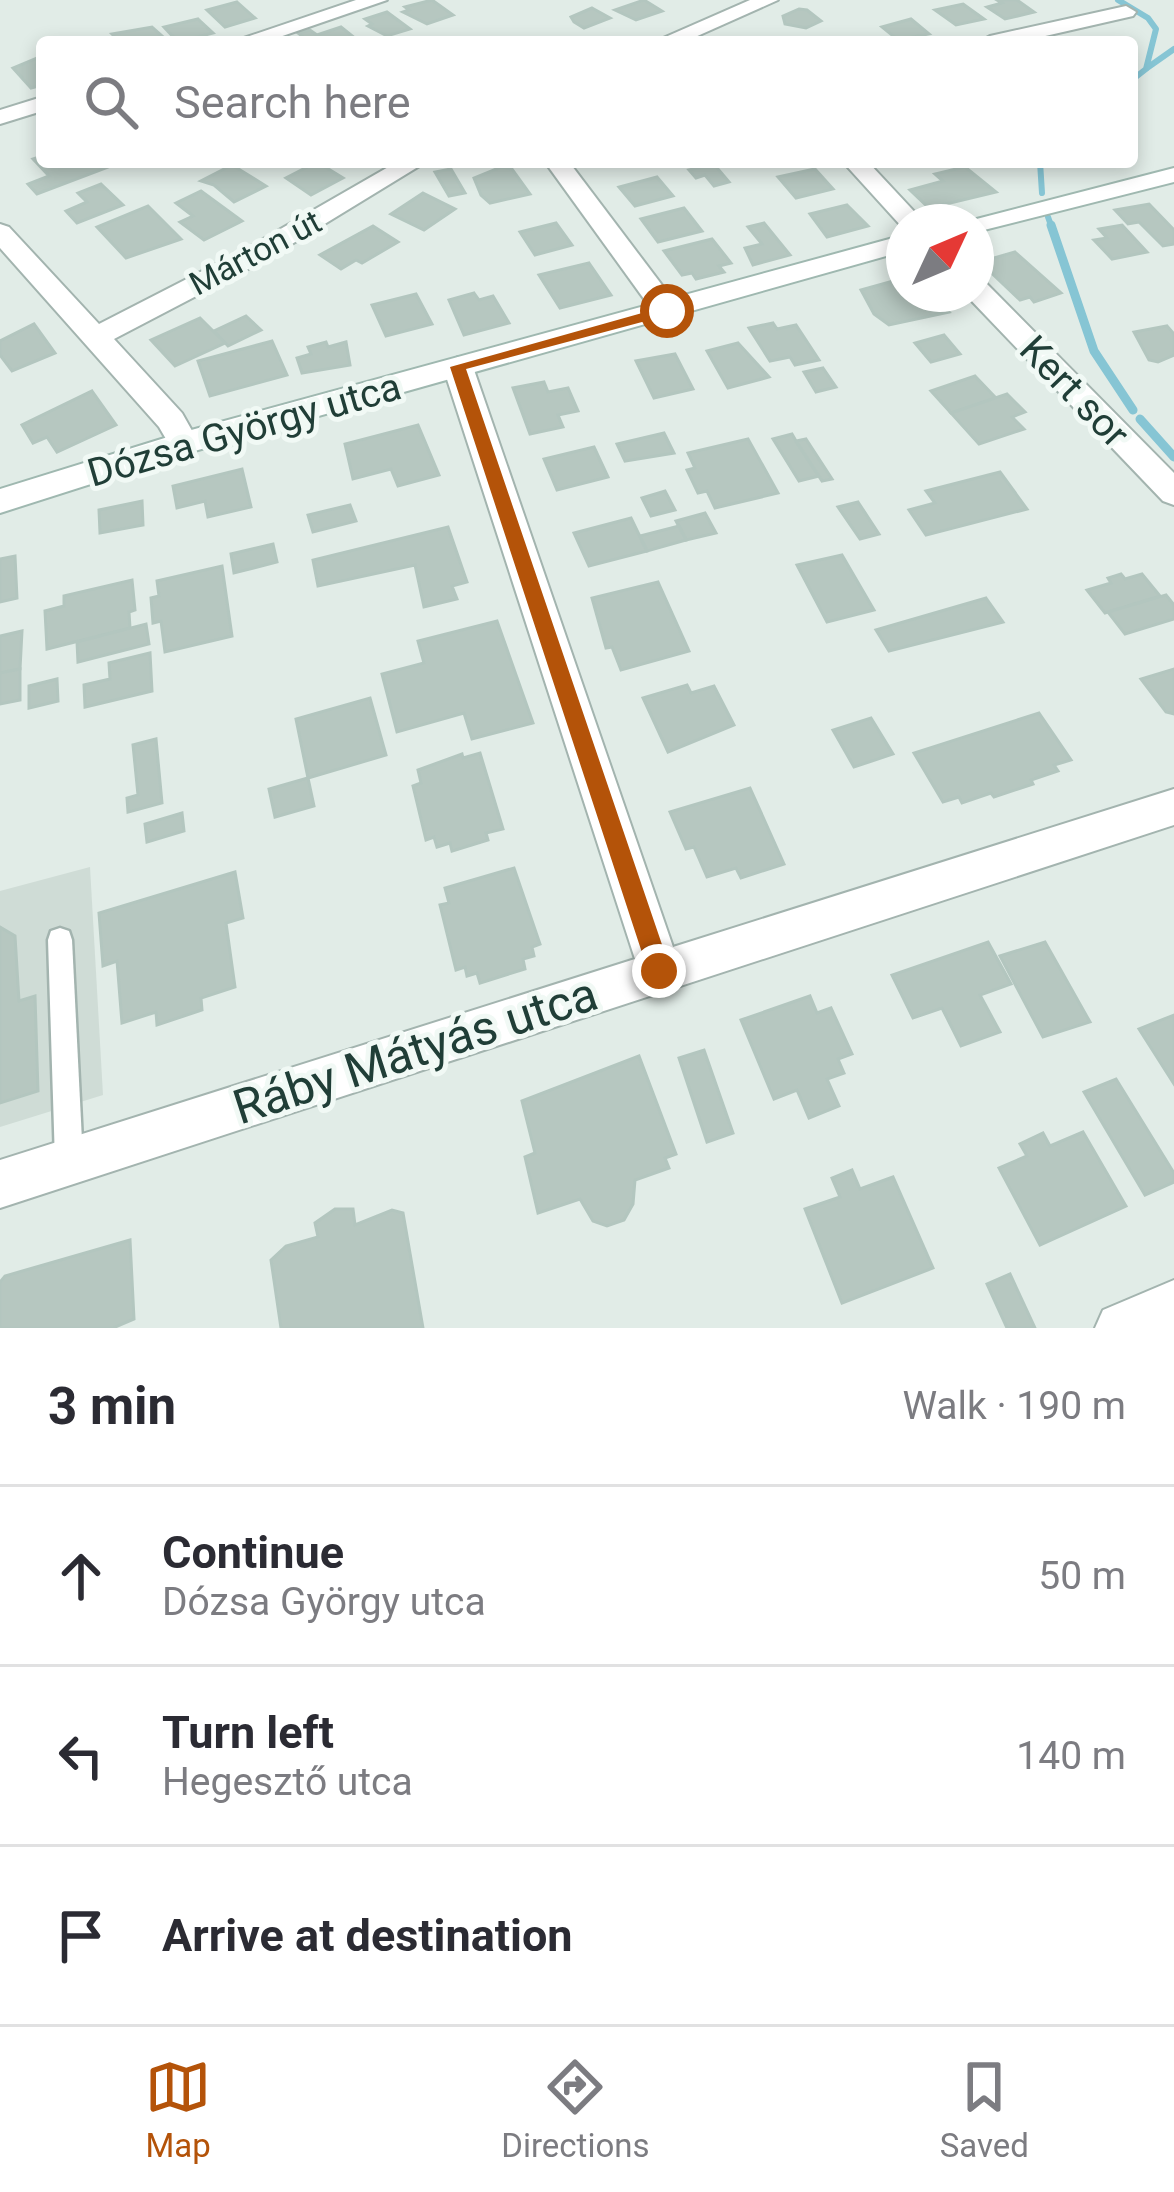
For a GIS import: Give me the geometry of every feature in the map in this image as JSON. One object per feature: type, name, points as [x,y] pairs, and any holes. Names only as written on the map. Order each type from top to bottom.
[{"type":"street","points":[[262,36],[377,0]]},
{"type":"street","points":[[679,36],[768,0]]},
{"type":"street","points":[[1017,36],[1126,12]]},
{"type":"street","points":[[723,19],[739,36]]},
{"type":"street","points":[[0,117],[36,106]]},
{"type":"street","name":"Márton út","points":[[94,338],[260,252],[404,168]]},
{"type":"street","points":[[561,168],[667,311]]},
{"type":"street","points":[[861,168],[894,204]]},
{"type":"street","points":[[994,219],[1174,175]]},
{"type":"street","points":[[0,232],[171,421],[184,443]]},
{"type":"street","name":"Dózsa György utca","points":[[0,501],[184,443],[886,248]]},
{"type":"street","name":"Kert sor","points":[[994,308],[1174,493]]},
{"type":"street","points":[[458,367],[659,971]]},
{"type":"street","name":"Ráby Mátyás utca","points":[[0,1184],[1174,807]]},
{"type":"street","points":[[1121,1328],[1174,1306]]},
{"type":"lane","points":[[60,940],[70,1162]]},
{"type":"shaded area","points":[[90,867],[103,1095],[0,1127],[0,891]]},
{"type":"building","points":[[432,0],[453,15],[427,24],[403,12],[409,10],[405,7]]},
{"type":"building","points":[[644,0],[662,11],[636,20],[615,10]]},
{"type":"building","points":[[997,0],[1017,0],[1034,12],[1005,19],[987,7],[1002,3]]},
{"type":"building","points":[[237,2],[255,18],[225,27],[207,10]]},
{"type":"building","points":[[963,4],[984,19],[956,25],[935,10]]},
{"type":"building","points":[[592,8],[610,18],[584,28],[571,17]]},
{"type":"building","points":[[799,9],[821,21],[806,28],[785,24],[783,16]]},
{"type":"building","points":[[387,12],[410,29],[387,36],[368,26],[372,24],[365,19]]},
{"type":"building","points":[[198,19],[213,33],[172,36],[164,27]]},
{"type":"building","points":[[911,19],[929,34],[893,36],[882,27]]},
{"type":"building","points":[[152,27],[162,36],[114,36]]},
{"type":"building","points":[[341,27],[352,36],[302,36],[298,33],[310,30],[317,35]]},
{"type":"building","points":[[36,58],[36,87],[31,88],[13,68]]},
{"type":"building","points":[[41,168],[106,168],[37,194],[28,184],[49,176]]},
{"type":"building","points":[[226,168],[237,168],[266,186],[234,202],[214,185],[201,181]]},
{"type":"building","points":[[305,168],[327,168],[343,178],[311,195],[286,178]]},
{"type":"building","points":[[499,168],[512,169],[530,194],[490,203],[474,178]]},
{"type":"building","points":[[717,168],[729,182],[714,186],[705,175],[696,178],[689,170]]},
{"type":"building","points":[[966,168],[996,192],[925,204],[910,190],[943,181],[935,174]]},
{"type":"building","points":[[451,169],[465,193],[449,196],[435,172]]},
{"type":"building","points":[[815,169],[833,189],[796,198],[778,177]]},
{"type":"building","points":[[657,177],[673,196],[635,206],[619,187]]},
{"type":"building","points":[[101,184],[123,205],[77,223],[66,211],[87,202],[78,193]]},
{"type":"building","points":[[201,191],[242,221],[204,240],[180,222],[193,216],[176,203]]},
{"type":"building","points":[[423,193],[455,209],[424,230],[391,214]]},
{"type":"building","points":[[1149,204],[1174,230],[1174,244],[1163,246],[1139,222],[1128,224],[1115,210]]},
{"type":"building","points":[[847,205],[868,226],[827,237],[810,214]]},
{"type":"building","points":[[148,206],[181,239],[126,258],[97,227]]},
{"type":"building","points":[[684,208],[702,231],[658,242],[641,219]]},
{"type":"building","points":[[556,223],[572,245],[535,255],[520,232]]},
{"type":"building","points":[[764,223],[790,255],[753,265],[745,248],[762,244],[748,227]]},
{"type":"building","points":[[1122,225],[1147,252],[1112,259],[1094,240],[1107,238],[1099,229]]},
{"type":"building","points":[[373,226],[398,242],[341,269],[320,255]]},
{"type":"building","points":[[712,239],[731,263],[719,266],[724,272],[696,279],[692,273],[682,275],[664,251]]},
{"type":"building","points":[[1015,252],[1061,293],[1034,302],[1030,297],[1020,300],[994,275],[994,258]]},
{"type":"building","points":[[589,263],[611,295],[560,308],[539,275]]},
{"type":"building","points":[[886,283],[886,312],[949,312],[889,325],[874,314],[861,290]]},
{"type":"building","points":[[474,293],[479,300],[493,296],[509,323],[464,335],[449,300]]},
{"type":"building","points":[[416,294],[432,324],[386,336],[372,305]]},
{"type":"building","points":[[246,316],[261,330],[228,346],[214,331]]},
{"type":"building","points":[[200,318],[225,343],[175,366],[151,340]]},
{"type":"building","points":[[773,323],[777,329],[796,325],[819,360],[795,365],[790,357],[770,361],[749,328]]},
{"type":"building","points":[[34,324],[55,353],[12,371],[0,355],[0,341]]},
{"type":"building","points":[[1167,326],[1174,334],[1174,355],[1158,362],[1149,360],[1134,332]]},
{"type":"building","points":[[944,335],[960,354],[931,362],[915,343]]},
{"type":"building","points":[[272,341],[287,375],[210,396],[198,361]]},
{"type":"building","points":[[326,342],[328,347],[346,342],[350,365],[302,373],[297,358],[311,354],[308,347]]},
{"type":"building","points":[[738,343],[769,377],[728,388],[707,351]]},
{"type":"building","points":[[675,354],[693,389],[654,398],[636,361]]},
{"type":"building","points":[[823,368],[836,387],[816,392],[804,372]]},
{"type":"building","points":[[975,376],[996,398],[951,413],[931,391]]},
{"type":"building","points":[[544,382],[548,392],[568,388],[578,411],[558,415],[563,427],[530,434],[513,388]]},
{"type":"building","points":[[92,391],[116,425],[57,452],[47,437],[33,443],[22,425]]},
{"type":"building","points":[[1007,394],[1025,412],[1012,417],[1024,429],[979,444],[951,413]]},
{"type":"building","points":[[418,425],[439,475],[398,486],[391,469],[353,479],[345,444]]},
{"type":"building","points":[[664,433],[674,453],[625,461],[617,444]]},
{"type":"building","points":[[792,434],[819,476],[799,481],[773,439]]},
{"type":"building","points":[[748,439],[778,493],[715,508],[707,491],[698,493],[687,470],[695,468],[688,453]]},
{"type":"building","points":[[806,439],[832,479],[822,481],[796,441]]},
{"type":"building","points":[[594,447],[608,477],[557,490],[544,459]]},
{"type":"building","points":[[242,469],[251,507],[208,517],[205,501],[177,508],[173,486]]},
{"type":"building","points":[[1000,472],[1027,509],[926,535],[909,510],[935,503],[926,491]]},
{"type":"building","points":[[665,491],[675,510],[651,516],[642,498]]},
{"type":"building","points":[[142,501],[143,525],[100,533],[99,510]]},
{"type":"building","points":[[858,502],[879,534],[860,539],[838,507]]},
{"type":"building","points":[[350,505],[356,521],[313,532],[308,515]]},
{"type":"building","points":[[705,513],[716,533],[686,540],[676,521]]},
{"type":"building","points":[[631,518],[647,551],[589,566],[574,533]]},
{"type":"building","points":[[679,526],[686,540],[647,551],[640,536]]},
{"type":"building","points":[[448,527],[467,582],[452,586],[457,599],[424,607],[415,565],[318,586],[313,560]]},
{"type":"building","points":[[273,544],[277,562],[234,573],[231,554]]},
{"type":"building","points":[[842,555],[874,610],[827,622],[797,565]]},
{"type":"building","points":[[15,556],[17,598],[0,602],[0,559]]},
{"type":"building","points":[[222,566],[232,636],[165,652],[161,621],[153,623],[151,598],[159,596],[157,581]]},
{"type":"building","points":[[1121,574],[1125,579],[1142,574],[1160,596],[1105,613],[1087,590],[1111,583],[1108,578]]},
{"type":"building","points":[[132,580],[135,610],[129,612],[130,628],[47,649],[45,611],[64,606],[64,596]]},
{"type":"building","points":[[658,582],[689,651],[621,670],[612,647],[606,648],[592,598]]},
{"type":"building","points":[[1166,595],[1174,605],[1174,619],[1125,634],[1108,612]]},
{"type":"building","points":[[986,598],[1003,622],[889,651],[876,630]]},
{"type":"building","points":[[497,621],[533,723],[472,739],[464,713],[397,732],[382,674],[424,663],[418,641]]},
{"type":"building","points":[[146,624],[149,644],[78,662],[77,642]]},
{"type":"building","points":[[22,631],[20,669],[0,673],[0,636]]},
{"type":"building","points":[[150,653],[152,691],[85,707],[84,685],[110,679],[109,663]]},
{"type":"building","points":[[20,669],[20,700],[0,704],[0,673]]},
{"type":"building","points":[[1174,669],[1174,714],[1166,712],[1141,679]]},
{"type":"building","points":[[57,679],[58,701],[29,708],[29,686]]},
{"type":"building","points":[[687,685],[691,693],[714,686],[734,725],[668,752],[643,698]]},
{"type":"building","points":[[370,698],[386,755],[308,778],[296,719]]},
{"type":"building","points":[[1039,713],[1071,760],[1054,765],[1058,771],[1031,780],[1033,784],[994,797],[991,793],[962,803],[959,797],[943,802],[914,753]]},
{"type":"building","points":[[871,718],[893,754],[854,767],[833,730]]},
{"type":"building","points":[[156,739],[162,803],[128,812],[127,798],[138,795],[133,745]]},
{"type":"building","points":[[480,753],[503,829],[486,833],[488,840],[452,851],[450,843],[437,847],[434,837],[426,840],[413,786],[421,783],[418,770],[462,754],[463,758]]},
{"type":"building","points":[[308,778],[314,806],[275,817],[269,789]]},
{"type":"building","points":[[750,788],[784,864],[741,878],[736,868],[707,877],[694,847],[686,849],[670,812]]},
{"type":"building","points":[[182,813],[184,831],[147,842],[145,824]]},
{"type":"building","points":[[514,868],[540,944],[532,947],[534,956],[523,959],[525,969],[480,983],[477,973],[467,976],[465,967],[456,970],[440,905],[449,903],[445,888]]},
{"type":"building","points":[[235,872],[243,918],[226,923],[235,987],[201,998],[202,1010],[157,1025],[156,1012],[122,1023],[117,961],[103,966],[99,913]]},
{"type":"building","points":[[0,927],[15,936],[19,1001],[35,996],[38,1091],[0,1103]]},
{"type":"building","points":[[988,942],[1011,984],[980,995],[1000,1032],[961,1046],[942,1008],[913,1018],[892,975]]},
{"type":"building","points":[[1045,942],[1090,1022],[1043,1037],[1000,956]]},
{"type":"building","points":[[810,996],[817,1013],[831,1008],[852,1054],[838,1059],[844,1073],[827,1079],[839,1106],[809,1118],[797,1090],[774,1099],[741,1020]]},
{"type":"building","points":[[1174,1015],[1174,1084],[1139,1029]]},
{"type":"building","points":[[704,1050],[733,1133],[707,1142],[679,1058]]},
{"type":"building","points":[[639,1056],[676,1154],[665,1158],[669,1168],[635,1180],[633,1204],[624,1220],[607,1226],[593,1221],[580,1199],[538,1213],[525,1157],[535,1153],[522,1101]]},
{"type":"building","points":[[1116,1079],[1174,1173],[1174,1182],[1145,1195],[1084,1092]]},
{"type":"building","points":[[1083,1132],[1126,1206],[1040,1245],[999,1168],[1027,1156],[1020,1144],[1043,1133],[1050,1146]]},
{"type":"building","points":[[852,1170],[860,1189],[893,1177],[933,1268],[842,1303],[805,1209],[840,1197],[832,1178]]},
{"type":"building","points":[[335,1209],[353,1209],[355,1225],[392,1210],[403,1213],[423,1328],[281,1328],[271,1260],[286,1246],[318,1237],[315,1223]]},
{"type":"building","points":[[130,1240],[134,1319],[113,1328],[0,1328],[0,1282],[5,1276]]},
{"type":"building","points":[[1010,1274],[1035,1328],[1007,1328],[987,1284]]},
{"type":"waterway","points":[[1118,0],[1148,18],[1156,29],[1146,69],[1138,75]]},
{"type":"waterway","points":[[1147,68],[1174,49]]},
{"type":"waterway","points":[[1040,168],[1042,193]]},
{"type":"waterway","points":[[1048,217],[1052,228]]},
{"type":"waterway","points":[[1051,225],[1094,351],[1133,410]]},
{"type":"waterway","points":[[1140,419],[1174,457]]},
{"type":"route","points":[[659,971],[458,367],[667,311]]}]
